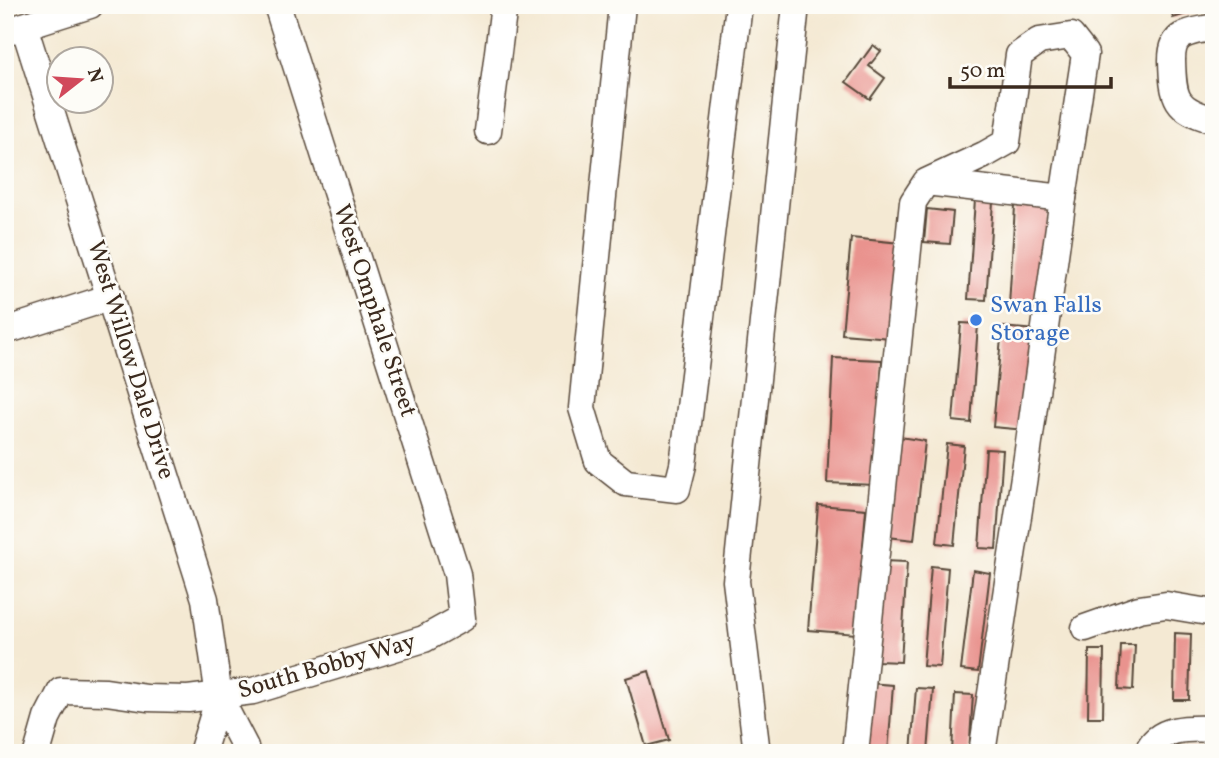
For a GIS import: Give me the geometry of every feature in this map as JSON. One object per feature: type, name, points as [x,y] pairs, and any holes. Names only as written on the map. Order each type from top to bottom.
[{"type":"street","points":[[15,29],[90,5]]},
{"type":"street","name":"West Omphale Street","points":[[277,5],[457,574],[463,618]]},
{"type":"street","points":[[488,131],[503,5]]},
{"type":"street","points":[[622,5],[582,408],[598,461],[626,483],[677,489],[684,452],[738,5]]},
{"type":"street","points":[[757,753],[736,581],[796,5]]},
{"type":"street","points":[[1214,27],[1181,36],[1175,42],[1171,79],[1173,92],[1191,114],[1214,120]]},
{"type":"street","name":"West Willow Dale Drive","points":[[15,29],[111,297],[205,599],[219,697],[246,753]]},
{"type":"street","points":[[855,753],[913,202],[926,182],[1007,142],[1019,55],[1039,41],[1071,36],[1085,54],[982,753]]},
{"type":"street","points":[[926,182],[1063,198]]},
{"type":"street","points":[[5,331],[111,297]]},
{"type":"street","points":[[1086,628],[1139,609],[1166,605],[1214,613]]},
{"type":"street","name":"South Bobby Way","points":[[37,753],[47,718],[61,691],[106,692],[147,698],[219,697],[253,691],[424,639],[463,618]]},
{"type":"street","name":"West Willow Dale Drive","points":[[202,753],[219,697]]},
{"type":"street","points":[[1147,753],[1159,737],[1176,729],[1214,729]]},
{"type":"building","points":[[1169,5],[1213,5],[1213,6],[1173,18]]},
{"type":"building","points":[[873,45],[881,51],[869,66],[885,78],[870,99],[846,82]]},
{"type":"building","points":[[975,200],[993,202],[986,300],[968,299]]},
{"type":"building","points":[[1015,206],[1049,209],[1043,308],[1009,306]]},
{"type":"building","points":[[927,209],[953,212],[950,244],[924,242]]},
{"type":"building","points":[[851,238],[900,243],[891,338],[842,334]]},
{"type":"building","points":[[961,323],[978,324],[971,423],[953,421]]},
{"type":"building","points":[[1002,327],[1035,330],[1026,430],[993,427]]},
{"type":"building","points":[[833,358],[882,360],[876,485],[827,483]]},
{"type":"building","points":[[900,437],[925,441],[914,540],[888,537]]},
{"type":"building","points":[[947,444],[964,446],[954,545],[937,543]]},
{"type":"building","points":[[986,449],[1003,450],[996,549],[979,548]]},
{"type":"building","points":[[818,505],[866,509],[856,634],[808,630]]},
{"type":"building","points":[[882,561],[907,562],[901,662],[877,661]]},
{"type":"building","points":[[931,566],[948,568],[940,667],[923,666]]},
{"type":"building","points":[[973,570],[990,573],[978,672],[961,670]]},
{"type":"building","points":[[1175,633],[1191,634],[1189,700],[1174,700]]},
{"type":"building","points":[[1121,645],[1135,645],[1133,690],[1119,689]]},
{"type":"building","points":[[1089,650],[1104,650],[1103,717],[1088,717]]},
{"type":"building","points":[[649,671],[669,740],[646,746],[626,678]]},
{"type":"building","points":[[868,683],[893,685],[888,753],[863,753]]},
{"type":"building","points":[[916,688],[933,689],[928,753],[911,753]]},
{"type":"building","points":[[955,694],[973,695],[969,753],[952,753]]},
{"type":"building","points":[[1164,747],[1214,748],[1214,753],[1164,753]]},
{"type":"building","points":[[1129,748],[1129,753],[1071,753],[1071,750]]},
{"type":"place","name":"Swan Falls Storage","points":[[976,320]]}]
